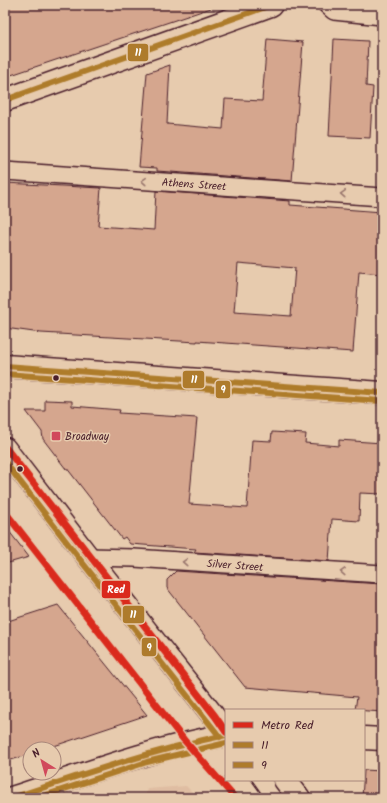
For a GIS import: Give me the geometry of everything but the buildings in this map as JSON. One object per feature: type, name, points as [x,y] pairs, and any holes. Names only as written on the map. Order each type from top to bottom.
[{"type":"main road","points":[[5,100],[271,5]]},
{"type":"main road","points":[[5,366],[382,393]]},
{"type":"main road","points":[[5,449],[225,732]]},
{"type":"main road","points":[[12,798],[164,748],[225,733]]},
{"type":"main road","points":[[365,738],[382,739]]},
{"type":"main road","points":[[237,781],[250,798]]},
{"type":"main road","points":[[286,781],[299,798]]},
{"type":"street","points":[[327,5],[334,11],[382,16]]},
{"type":"street","name":"Athens Street","points":[[5,171],[382,197]]},
{"type":"street","name":"Silver Street","points":[[88,557],[134,558],[382,574]]},
{"type":"shaded area","points":[[186,786],[198,798],[145,798],[147,789]]},
{"type":"metro line","name":"Red","points":[[5,447],[225,731]]},
{"type":"metro line","name":"Red","points":[[5,512],[184,740],[235,798]]},
{"type":"transit line","name":"11","points":[[5,100],[271,5]]},
{"type":"transit line","name":"11","points":[[5,366],[382,393]]},
{"type":"transit line","name":"9","points":[[5,374],[381,401]]},
{"type":"transit line","name":"11","points":[[5,449],[225,731]]},
{"type":"transit line","name":"9","points":[[5,462],[220,737]]},
{"type":"transit line","name":"11","points":[[12,798],[145,755],[225,735]]},
{"type":"transit line","name":"9","points":[[37,798],[147,762],[225,743]]},
{"type":"place","name":"Broadway","points":[[56,436]]}]
